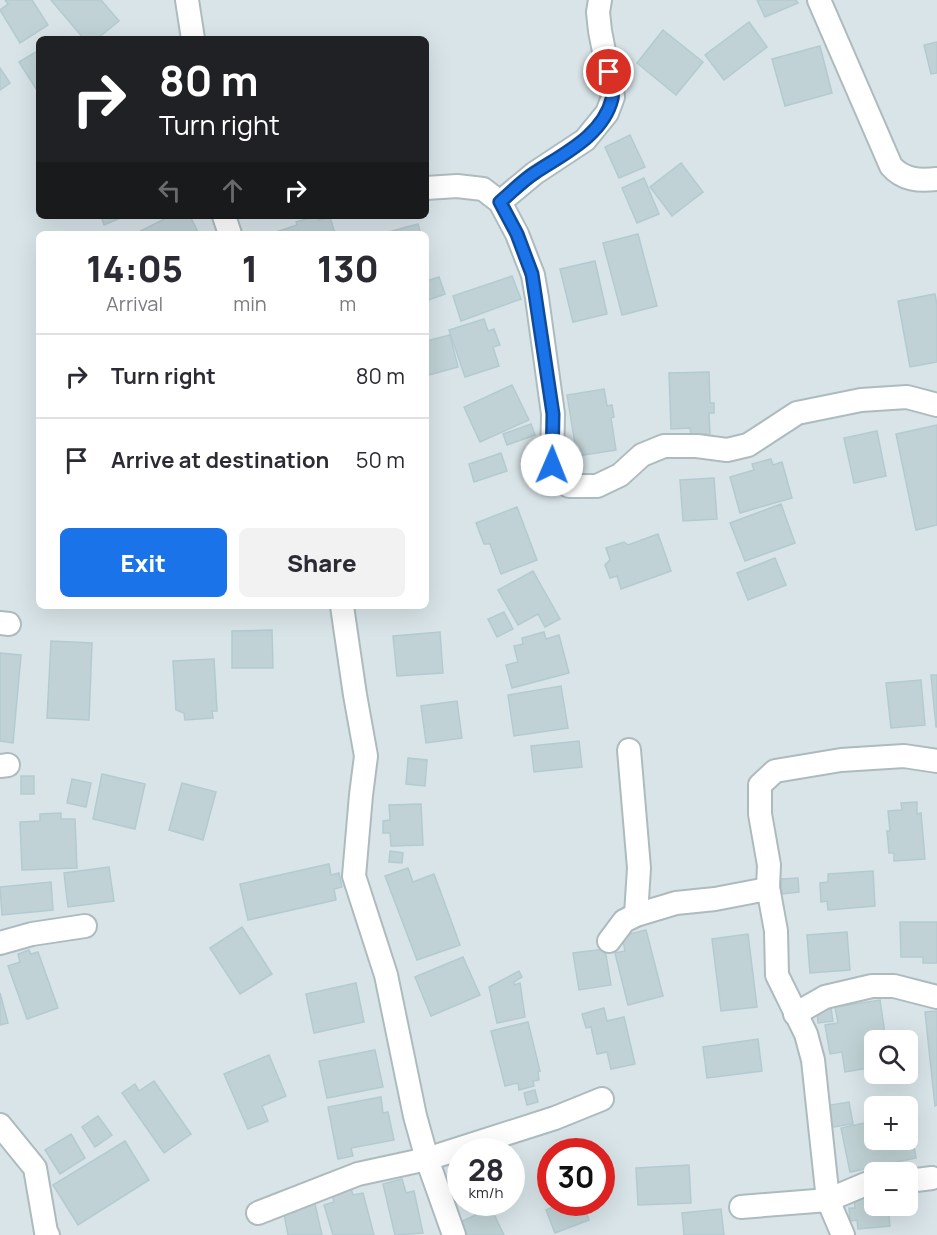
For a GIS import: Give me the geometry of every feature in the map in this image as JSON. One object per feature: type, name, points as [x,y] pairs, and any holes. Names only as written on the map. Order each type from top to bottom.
[{"type":"street","points":[[187,0],[193,36]]},
{"type":"street","points":[[500,202],[535,173],[585,140],[607,113],[613,97],[600,31],[598,12],[600,0]]},
{"type":"street","points":[[819,0],[891,166],[896,173],[905,178],[937,179]]},
{"type":"street","points":[[429,188],[457,186],[483,189],[500,202],[517,234],[532,274],[553,414],[552,465],[558,478],[569,486],[597,486],[620,476],[642,455],[664,446],[697,446],[727,450],[748,445],[797,413],[861,400],[907,397],[937,405]]},
{"type":"street","points":[[342,609],[366,756],[354,876],[387,975],[415,1116],[427,1159],[454,1235]]},
{"type":"street","points":[[629,750],[639,868],[636,915]]},
{"type":"street","points":[[843,1235],[828,1200],[813,1060],[806,1034],[777,975],[776,931],[768,887],[769,865],[760,814],[760,784],[775,771],[841,760],[904,756],[937,761]]},
{"type":"street","points":[[609,941],[624,921],[636,915],[676,903],[715,899],[768,887]]},
{"type":"street","points":[[0,943],[32,934],[85,926]]},
{"type":"street","points":[[795,1014],[825,997],[872,986],[894,986],[937,997]]},
{"type":"street","points":[[258,1213],[358,1174],[427,1159],[555,1118],[602,1099]]},
{"type":"street","points":[[0,1125],[34,1168],[48,1235]]},
{"type":"street","points":[[918,1180],[932,1178]]},
{"type":"street","points":[[741,1207],[828,1200],[864,1185]]},
{"type":"shaded area","points":[[0,0],[937,0],[937,1235],[0,1235]]},
{"type":"building","points":[[5,0],[32,0],[48,25],[20,43],[0,10],[8,4]]},
{"type":"building","points":[[51,0],[101,0],[119,21],[101,36],[81,36]]},
{"type":"building","points":[[757,0],[796,0],[798,3],[765,17]]},
{"type":"building","points":[[749,22],[767,47],[724,80],[705,55]]},
{"type":"building","points":[[663,30],[703,62],[676,95],[637,63]]},
{"type":"building","points":[[937,42],[937,73],[931,74],[924,45]]},
{"type":"building","points":[[820,46],[832,93],[785,106],[772,59]]},
{"type":"building","points":[[36,52],[36,89],[19,62]]},
{"type":"building","points":[[0,68],[10,83],[0,90]]},
{"type":"building","points":[[630,135],[645,167],[619,178],[605,147]]},
{"type":"building","points":[[681,163],[703,192],[672,216],[650,187]]},
{"type":"building","points":[[644,178],[659,214],[637,223],[622,188]]},
{"type":"building","points":[[102,219],[118,219],[104,225]]},
{"type":"building","points":[[164,219],[192,219],[198,231],[141,231]]},
{"type":"building","points":[[306,219],[331,219],[334,231],[279,231],[297,225],[296,222]]},
{"type":"building","points":[[418,224],[420,231],[392,231]]},
{"type":"building","points":[[638,234],[657,306],[622,315],[603,243]]},
{"type":"building","points":[[595,261],[607,314],[573,322],[560,269]]},
{"type":"building","points":[[512,276],[521,299],[461,321],[453,296]]},
{"type":"building","points":[[439,277],[445,294],[429,300],[429,280]]},
{"type":"building","points":[[935,294],[937,362],[910,367],[898,301]]},
{"type":"building","points":[[484,319],[488,331],[494,329],[500,345],[493,347],[499,366],[465,377],[449,330]]},
{"type":"building","points":[[450,335],[458,367],[429,375],[429,340]]},
{"type":"building","points":[[709,372],[710,403],[714,403],[714,413],[709,413],[710,434],[691,434],[690,428],[671,429],[669,373]]},
{"type":"building","points":[[512,385],[529,420],[480,442],[464,407]]},
{"type":"building","points":[[604,389],[607,406],[612,405],[614,417],[611,418],[616,450],[577,456],[567,395]]},
{"type":"building","points":[[531,424],[535,435],[507,445],[503,434]]},
{"type":"building","points":[[937,425],[937,525],[916,530],[896,434]]},
{"type":"building","points":[[877,431],[886,476],[854,483],[844,438]]},
{"type":"building","points":[[501,453],[507,471],[474,482],[469,464]]},
{"type":"building","points":[[771,459],[773,465],[782,462],[792,498],[740,513],[730,477],[754,470],[752,464]]},
{"type":"building","points":[[714,478],[717,519],[683,521],[680,480]]},
{"type":"building","points":[[781,504],[795,543],[745,561],[730,523]]},
{"type":"building","points":[[517,507],[537,560],[501,574],[490,544],[484,544],[476,523]]},
{"type":"building","points":[[658,534],[671,571],[621,589],[617,576],[610,578],[605,565],[610,560],[606,548],[624,542],[628,545]]},
{"type":"building","points":[[775,558],[786,585],[748,600],[737,573]]},
{"type":"building","points":[[533,571],[560,619],[545,627],[538,614],[518,625],[498,590]]},
{"type":"building","points":[[504,612],[513,629],[497,637],[488,619]]},
{"type":"building","points":[[272,630],[273,668],[232,668],[232,631]]},
{"type":"building","points":[[440,632],[443,673],[397,676],[393,636]]},
{"type":"building","points":[[544,632],[546,639],[559,635],[569,673],[512,688],[506,665],[518,662],[514,646],[523,644],[522,638]]},
{"type":"building","points":[[51,641],[92,643],[89,720],[47,718]]},
{"type":"building","points":[[0,653],[21,655],[13,743],[0,741]]},
{"type":"building","points":[[214,659],[217,711],[212,711],[213,718],[185,720],[184,713],[176,710],[173,661]]},
{"type":"building","points":[[931,675],[937,675],[937,727],[936,727]]},
{"type":"building","points":[[921,680],[925,725],[891,728],[886,683]]},
{"type":"building","points":[[561,686],[568,728],[514,736],[508,695]]},
{"type":"building","points":[[457,701],[462,738],[426,743],[421,706]]},
{"type":"building","points":[[579,741],[582,767],[534,772],[531,746]]},
{"type":"building","points":[[408,758],[427,760],[425,786],[406,784]]},
{"type":"building","points":[[102,774],[145,784],[135,829],[93,819]]},
{"type":"building","points":[[21,776],[34,776],[34,794],[21,794]]},
{"type":"building","points":[[72,779],[91,783],[86,807],[67,803]]},
{"type":"building","points":[[182,783],[216,792],[203,840],[169,830]]},
{"type":"building","points":[[917,802],[917,814],[921,813],[925,859],[894,861],[894,853],[889,853],[888,811],[902,810],[901,803]]},
{"type":"building","points":[[421,804],[423,845],[391,846],[390,833],[383,833],[383,821],[390,820],[389,805]]},
{"type":"building","points":[[61,813],[61,819],[75,819],[77,868],[22,870],[20,822],[40,821],[40,814]]},
{"type":"building","points":[[390,851],[403,853],[402,863],[389,862]]},
{"type":"building","points":[[329,864],[331,875],[339,873],[342,887],[334,889],[336,900],[248,920],[240,884]]},
{"type":"building","points":[[109,867],[114,901],[68,907],[64,873]]},
{"type":"building","points":[[408,868],[413,882],[434,874],[460,945],[417,960],[385,876]]},
{"type":"building","points":[[873,871],[875,906],[828,910],[827,901],[821,902],[820,883],[828,882],[828,874]]},
{"type":"building","points":[[798,878],[799,892],[782,894],[781,879]]},
{"type":"building","points":[[51,882],[53,910],[2,915],[0,887]]},
{"type":"building","points":[[900,922],[937,922],[937,963],[923,963],[923,957],[901,957]]},
{"type":"building","points":[[242,927],[272,974],[240,994],[210,948]]},
{"type":"building","points":[[646,930],[663,996],[628,1005],[615,953],[625,951],[622,936]]},
{"type":"building","points":[[847,932],[850,970],[810,973],[807,935]]},
{"type":"building","points":[[748,934],[757,1007],[721,1011],[712,939]]},
{"type":"building","points":[[605,949],[611,985],[579,990],[573,953]]},
{"type":"building","points":[[29,950],[31,954],[38,952],[58,1008],[27,1019],[8,966],[20,962],[18,954]]},
{"type":"building","points":[[463,957],[480,995],[431,1016],[415,977]]},
{"type":"building","points":[[519,971],[522,977],[514,982],[514,985],[520,983],[525,1017],[497,1023],[489,987]]},
{"type":"building","points":[[356,983],[364,1022],[314,1033],[306,994]]},
{"type":"building","points":[[0,993],[8,1023],[0,1025]]},
{"type":"building","points":[[880,1000],[884,1030],[864,1030],[864,1069],[845,1072],[842,1052],[830,1054],[825,1025],[838,1023],[835,1007]]},
{"type":"building","points":[[604,1008],[607,1021],[624,1017],[635,1064],[611,1069],[607,1052],[597,1054],[591,1027],[586,1028],[582,1014]]},
{"type":"building","points":[[831,1008],[833,1021],[818,1023],[817,1010]]},
{"type":"building","points":[[937,1011],[937,1105],[935,1106],[925,1012]]},
{"type":"building","points":[[528,1022],[540,1071],[538,1072],[539,1080],[533,1081],[534,1086],[519,1090],[518,1083],[505,1086],[491,1031]]},
{"type":"building","points":[[758,1039],[762,1071],[707,1078],[703,1047]]},
{"type":"building","points":[[375,1050],[383,1087],[327,1098],[319,1061]]},
{"type":"building","points":[[269,1055],[286,1096],[262,1106],[268,1121],[248,1129],[224,1074]]},
{"type":"building","points":[[154,1081],[191,1134],[164,1153],[122,1093],[135,1084],[139,1091]]},
{"type":"building","points":[[535,1090],[538,1102],[527,1105],[524,1093]]},
{"type":"building","points":[[381,1097],[383,1113],[388,1112],[394,1140],[351,1148],[353,1156],[338,1159],[328,1107]]},
{"type":"building","points":[[849,1102],[853,1124],[827,1128],[824,1106]]},
{"type":"building","points":[[98,1116],[112,1135],[95,1147],[82,1127]]},
{"type":"building","points":[[864,1123],[864,1150],[915,1150],[916,1158],[897,1162],[864,1162],[864,1169],[850,1172],[841,1128]]},
{"type":"building","points":[[71,1134],[85,1158],[60,1174],[45,1150]]},
{"type":"building","points":[[125,1141],[149,1180],[78,1225],[53,1185]]},
{"type":"building","points":[[689,1165],[691,1203],[638,1205],[636,1168]]},
{"type":"building","points":[[402,1179],[406,1193],[414,1191],[423,1233],[395,1235],[383,1184]]},
{"type":"building","points":[[350,1185],[353,1195],[363,1193],[374,1235],[333,1235],[324,1205],[334,1202],[331,1191]]},
{"type":"building","points":[[864,1196],[864,1216],[889,1216],[890,1226],[858,1229],[857,1220],[850,1221],[849,1208],[855,1208],[854,1197]]},
{"type":"building","points":[[314,1200],[322,1235],[288,1235],[284,1214],[296,1212],[294,1204]]},
{"type":"building","points":[[721,1209],[724,1235],[684,1235],[682,1213]]},
{"type":"building","points":[[473,1216],[495,1216],[504,1235],[467,1235],[460,1222]]},
{"type":"building","points":[[548,1216],[588,1216],[589,1220],[555,1233]]},
{"type":"route","points":[[552,465],[553,414],[537,298],[532,274],[517,234],[500,202],[535,173],[585,140],[599,125],[613,97],[609,72]]}]
